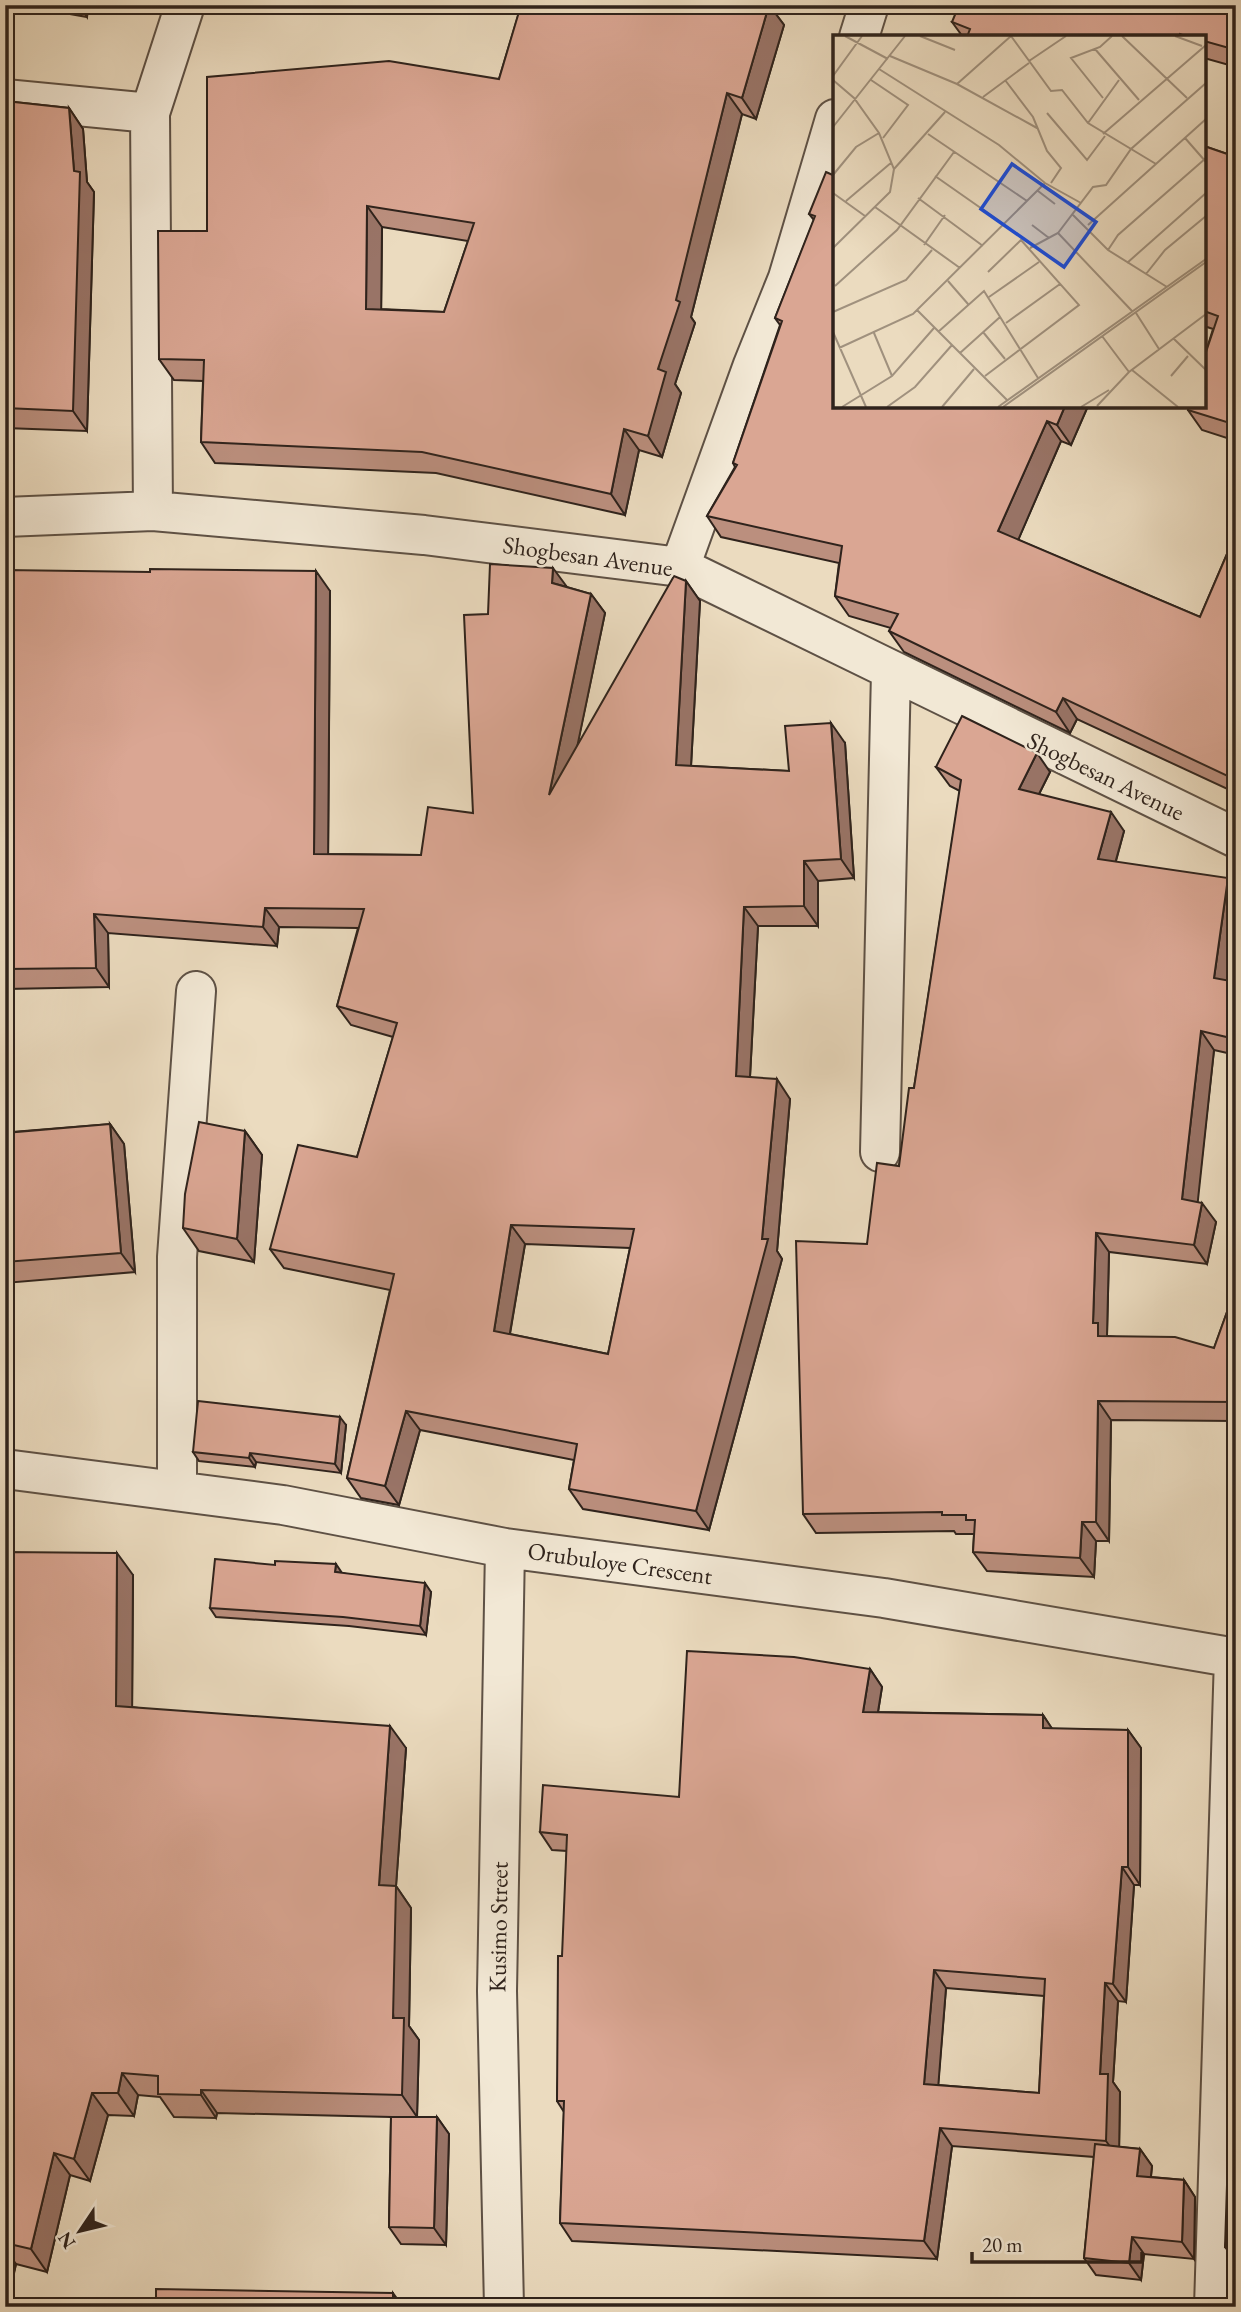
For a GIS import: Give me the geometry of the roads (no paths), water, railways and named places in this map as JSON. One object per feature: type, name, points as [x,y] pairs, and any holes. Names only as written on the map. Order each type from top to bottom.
[{"type":"street","points":[[153,512],[150,113],[185,5]]},
{"type":"street","points":[[860,35],[869,5]]},
{"type":"street","points":[[5,99],[150,113]]},
{"type":"street","points":[[680,567],[753,365],[788,278],[833,126]]},
{"type":"street","name":"Shogbesan Avenue","points":[[5,517],[153,512],[424,535],[680,567],[1236,838]]},
{"type":"street","points":[[880,1152],[891,672]]},
{"type":"street","points":[[177,1490],[177,1257],[196,991]]},
{"type":"street","name":"Orubuloye Crescent","points":[[5,1469],[284,1505],[505,1548],[884,1598],[1235,1657]]},
{"type":"street","name":"Kusimo Street","points":[[504,2307],[497,1991],[505,1548]]},
{"type":"street","points":[[1214,2307],[1235,1657]]}]
